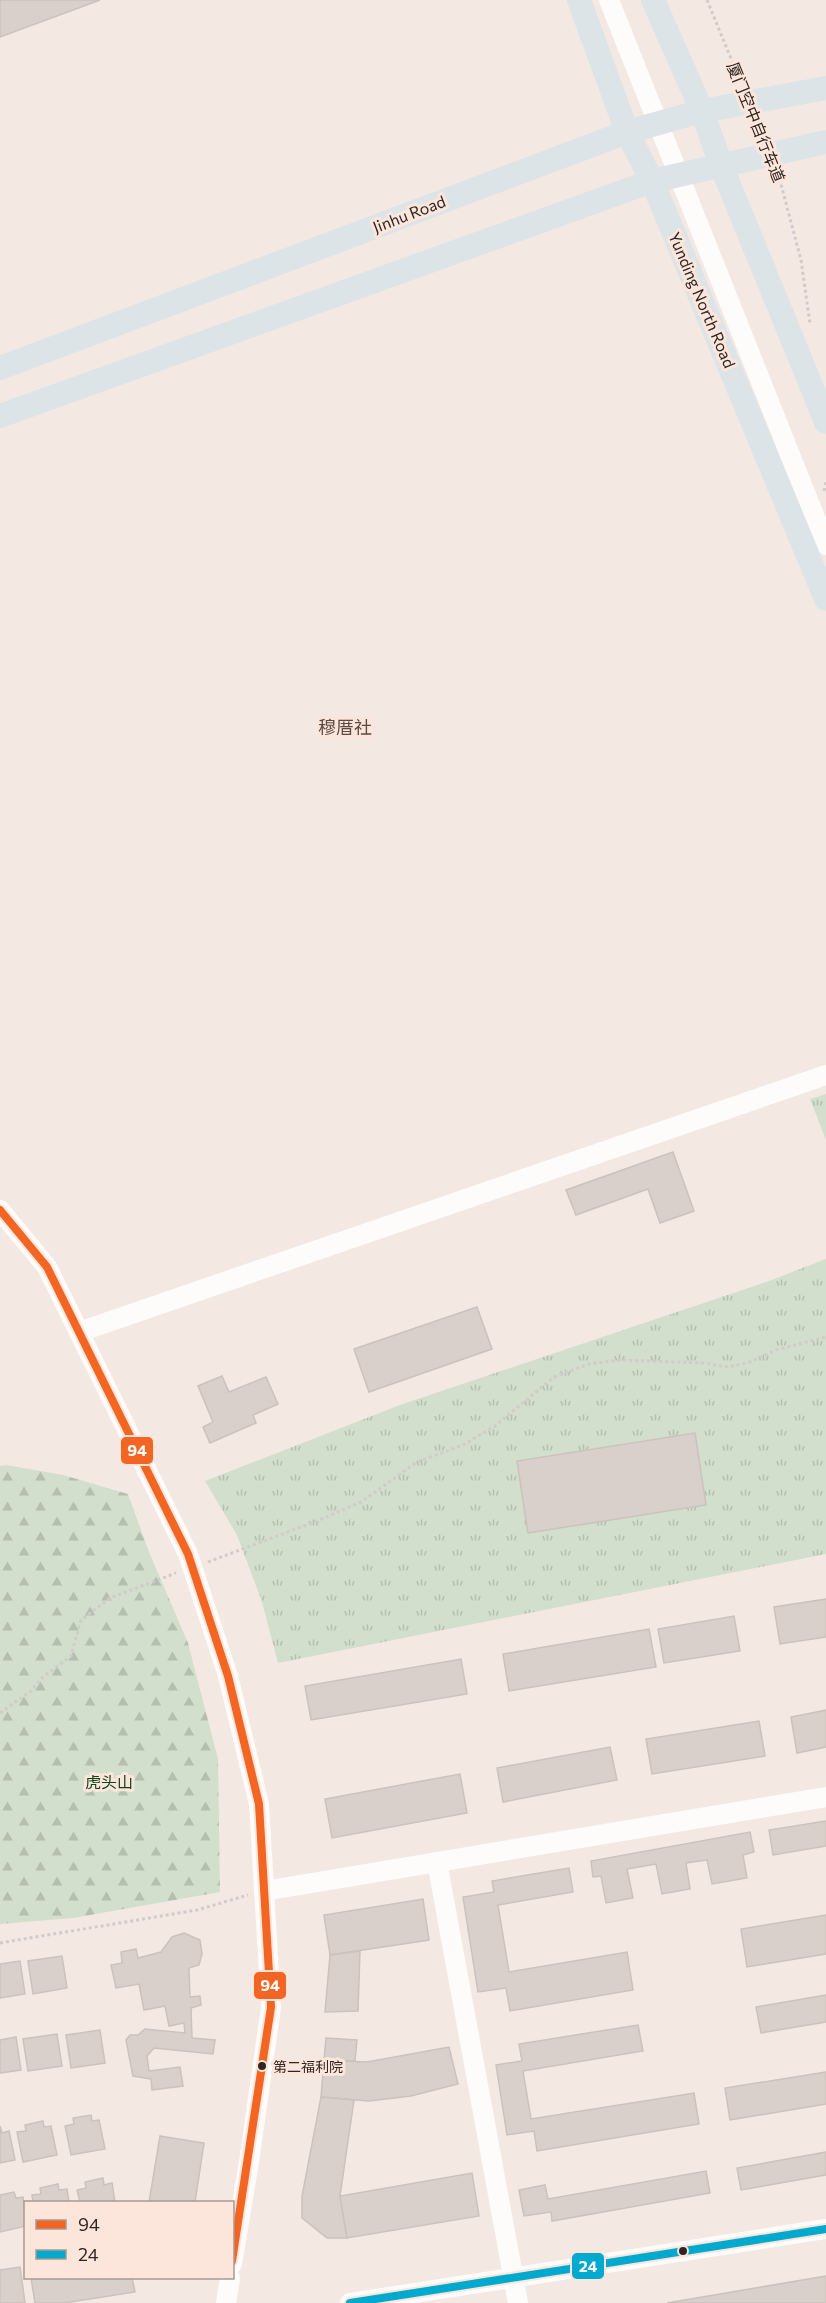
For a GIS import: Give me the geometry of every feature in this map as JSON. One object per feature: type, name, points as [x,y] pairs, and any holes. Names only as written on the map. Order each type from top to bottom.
[{"type":"main road","name":"Yunding North Road","points":[[579,0],[627,132],[652,181],[826,599]]},
{"type":"main road","points":[[653,0],[702,111],[721,165],[826,422]]},
{"type":"main road","name":"Jinhu Road","points":[[0,368],[627,132],[702,111],[826,88]]},
{"type":"main road","points":[[0,416],[652,181],[826,142]]},
{"type":"street","points":[[609,0],[826,545]]},
{"type":"street","points":[[79,1332],[826,1075]]},
{"type":"street","points":[[0,1210],[47,1267],[188,1554],[228,1676],[259,1804],[271,2007],[234,2252]]},
{"type":"street","points":[[264,1891],[826,1797]]},
{"type":"street","points":[[437,1862],[518,2303]]},
{"type":"street","points":[[350,2303],[826,2229]]},
{"type":"street","points":[[226,2303],[230,2279]]},
{"type":"path","name":"厦门空中自行车道","points":[[707,0],[741,84]]},
{"type":"path","name":"厦门空中自行车道","points":[[755,116],[764,137]]},
{"type":"path","name":"厦门空中自行车道","points":[[777,169],[801,260],[811,331]]},
{"type":"path","points":[[317,1521],[361,1502],[417,1462],[463,1445],[495,1426],[554,1377],[589,1364],[620,1360],[704,1363],[728,1367],[750,1362],[776,1350],[826,1337]]},
{"type":"path","points":[[0,1713],[31,1692],[43,1677],[71,1656]]},
{"type":"path","points":[[0,1943],[197,1910],[264,1891]]},
{"type":"green space","points":[[826,1094],[826,1140],[810,1099]]},
{"type":"green space","points":[[826,1259],[826,1554],[278,1663],[262,1602],[237,1535],[205,1481],[400,1405],[769,1281]]},
{"type":"green space","name":"虎头山","points":[[6,1465],[63,1475],[128,1494],[149,1552],[188,1643],[218,1759],[220,1892],[73,1918],[0,1924],[0,1466]]},
{"type":"building","points":[[0,0],[100,0],[0,37]]},
{"type":"building","points":[[673,1152],[694,1211],[660,1223],[648,1189],[576,1215],[566,1190]]},
{"type":"building","points":[[477,1307],[492,1349],[369,1392],[354,1349]]},
{"type":"building","points":[[222,1376],[229,1392],[266,1377],[278,1404],[253,1415],[256,1423],[210,1443],[203,1427],[213,1422],[198,1386]]},
{"type":"building","points":[[695,1433],[706,1505],[528,1533],[517,1461]]},
{"type":"building","points":[[826,1599],[826,1637],[780,1644],[774,1607]]},
{"type":"building","points":[[734,1616],[740,1651],[664,1663],[658,1629]]},
{"type":"building","points":[[649,1629],[656,1667],[509,1691],[503,1654]]},
{"type":"building","points":[[461,1659],[467,1694],[311,1720],[305,1686]]},
{"type":"building","points":[[826,1710],[826,1747],[797,1753],[791,1717]]},
{"type":"building","points":[[759,1721],[765,1756],[652,1774],[646,1739]]},
{"type":"building","points":[[610,1747],[617,1780],[503,1802],[497,1768]]},
{"type":"building","points":[[460,1774],[467,1813],[332,1838],[325,1799]]},
{"type":"building","points":[[826,1821],[826,1846],[773,1855],[769,1830]]},
{"type":"building","points":[[750,1832],[754,1852],[743,1855],[747,1878],[712,1884],[707,1860],[686,1863],[690,1889],[662,1894],[656,1864],[627,1869],[633,1898],[606,1903],[601,1876],[593,1877],[591,1861]]},
{"type":"building","points":[[569,1868],[573,1892],[498,1905],[509,1972],[627,1952],[633,1990],[510,2011],[506,1988],[478,1992],[463,1897],[494,1892],[492,1881]]},
{"type":"building","points":[[423,1899],[429,1940],[330,1955],[324,1915]]},
{"type":"building","points":[[826,1915],[826,1954],[747,1967],[741,1929]]},
{"type":"building","points":[[184,1933],[200,1940],[202,1954],[199,1965],[189,1968],[190,1997],[200,1996],[201,2005],[191,2008],[192,2038],[215,2040],[213,2054],[154,2048],[147,2056],[149,2071],[180,2067],[183,2086],[152,2090],[151,2079],[133,2076],[126,2040],[130,2035],[138,2035],[145,2029],[185,2033],[184,2023],[169,2026],[165,2006],[144,2010],[139,1984],[116,1988],[111,1965],[122,1963],[121,1952],[136,1949],[138,1958],[161,1952],[172,1937]]},
{"type":"building","points":[[360,1951],[358,2011],[325,2012],[330,1955]]},
{"type":"building","points":[[62,1956],[67,1988],[33,1994],[28,1961]]},
{"type":"building","points":[[20,1961],[25,1994],[0,1998],[0,1964]]},
{"type":"building","points":[[826,1995],[826,2022],[761,2033],[756,2007]]},
{"type":"building","points":[[638,2025],[643,2051],[523,2071],[531,2119],[694,2093],[699,2124],[537,2151],[534,2131],[507,2135],[496,2065],[522,2061],[519,2044]]},
{"type":"building","points":[[100,2030],[105,2063],[71,2068],[66,2035]]},
{"type":"building","points":[[57,2034],[62,2066],[28,2071],[23,2039]]},
{"type":"building","points":[[16,2037],[21,2070],[0,2073],[0,2040]]},
{"type":"building","points":[[326,2038],[357,2040],[355,2061],[324,2060]]},
{"type":"building","points":[[449,2047],[458,2084],[411,2096],[369,2101],[321,2097],[324,2060],[367,2062]]},
{"type":"building","points":[[826,2072],[826,2104],[730,2120],[725,2088]]},
{"type":"building","points":[[321,2097],[354,2100],[340,2196],[347,2238],[327,2238],[302,2218],[302,2196]]},
{"type":"building","points":[[91,2115],[92,2121],[99,2120],[105,2149],[71,2155],[65,2126],[74,2124],[73,2118]]},
{"type":"building","points":[[43,2121],[44,2127],[51,2126],[57,2155],[23,2162],[17,2132],[26,2131],[25,2125]]},
{"type":"building","points":[[0,2126],[2,2133],[9,2131],[15,2160],[0,2163]]},
{"type":"building","points":[[160,2136],[204,2143],[195,2201],[149,2201]]},
{"type":"building","points":[[826,2152],[826,2175],[741,2190],[737,2168]]},
{"type":"building","points":[[706,2171],[710,2193],[552,2221],[551,2212],[524,2216],[519,2190],[545,2185],[548,2199]]},
{"type":"building","points":[[472,2173],[479,2216],[347,2238],[340,2196]]},
{"type":"building","points":[[103,2178],[104,2185],[112,2183],[115,2201],[80,2201],[77,2190],[86,2188],[85,2182]]},
{"type":"building","points":[[58,2184],[59,2190],[67,2189],[69,2201],[33,2201],[32,2195],[41,2194],[40,2188]]},
{"type":"building","points":[[14,2192],[16,2198],[23,2197],[24,2226],[0,2232],[0,2195]]},
{"type":"building","points":[[20,2267],[25,2303],[0,2303],[0,2270]]},
{"type":"building","points":[[826,2276],[826,2303],[667,2303]]},
{"type":"building","points":[[31,2279],[132,2279],[135,2292],[64,2303],[35,2303]]},
{"type":"transit line","name":"94","points":[[0,1210],[47,1267],[188,1554],[228,1676],[259,1804],[271,2007],[234,2248]]},
{"type":"transit line","name":"24","points":[[350,2303],[826,2229]]},
{"type":"place","name":"第二福利院","points":[[262,2066]]},
{"type":"district","name":"穆厝社","points":[[345,728]]}]
